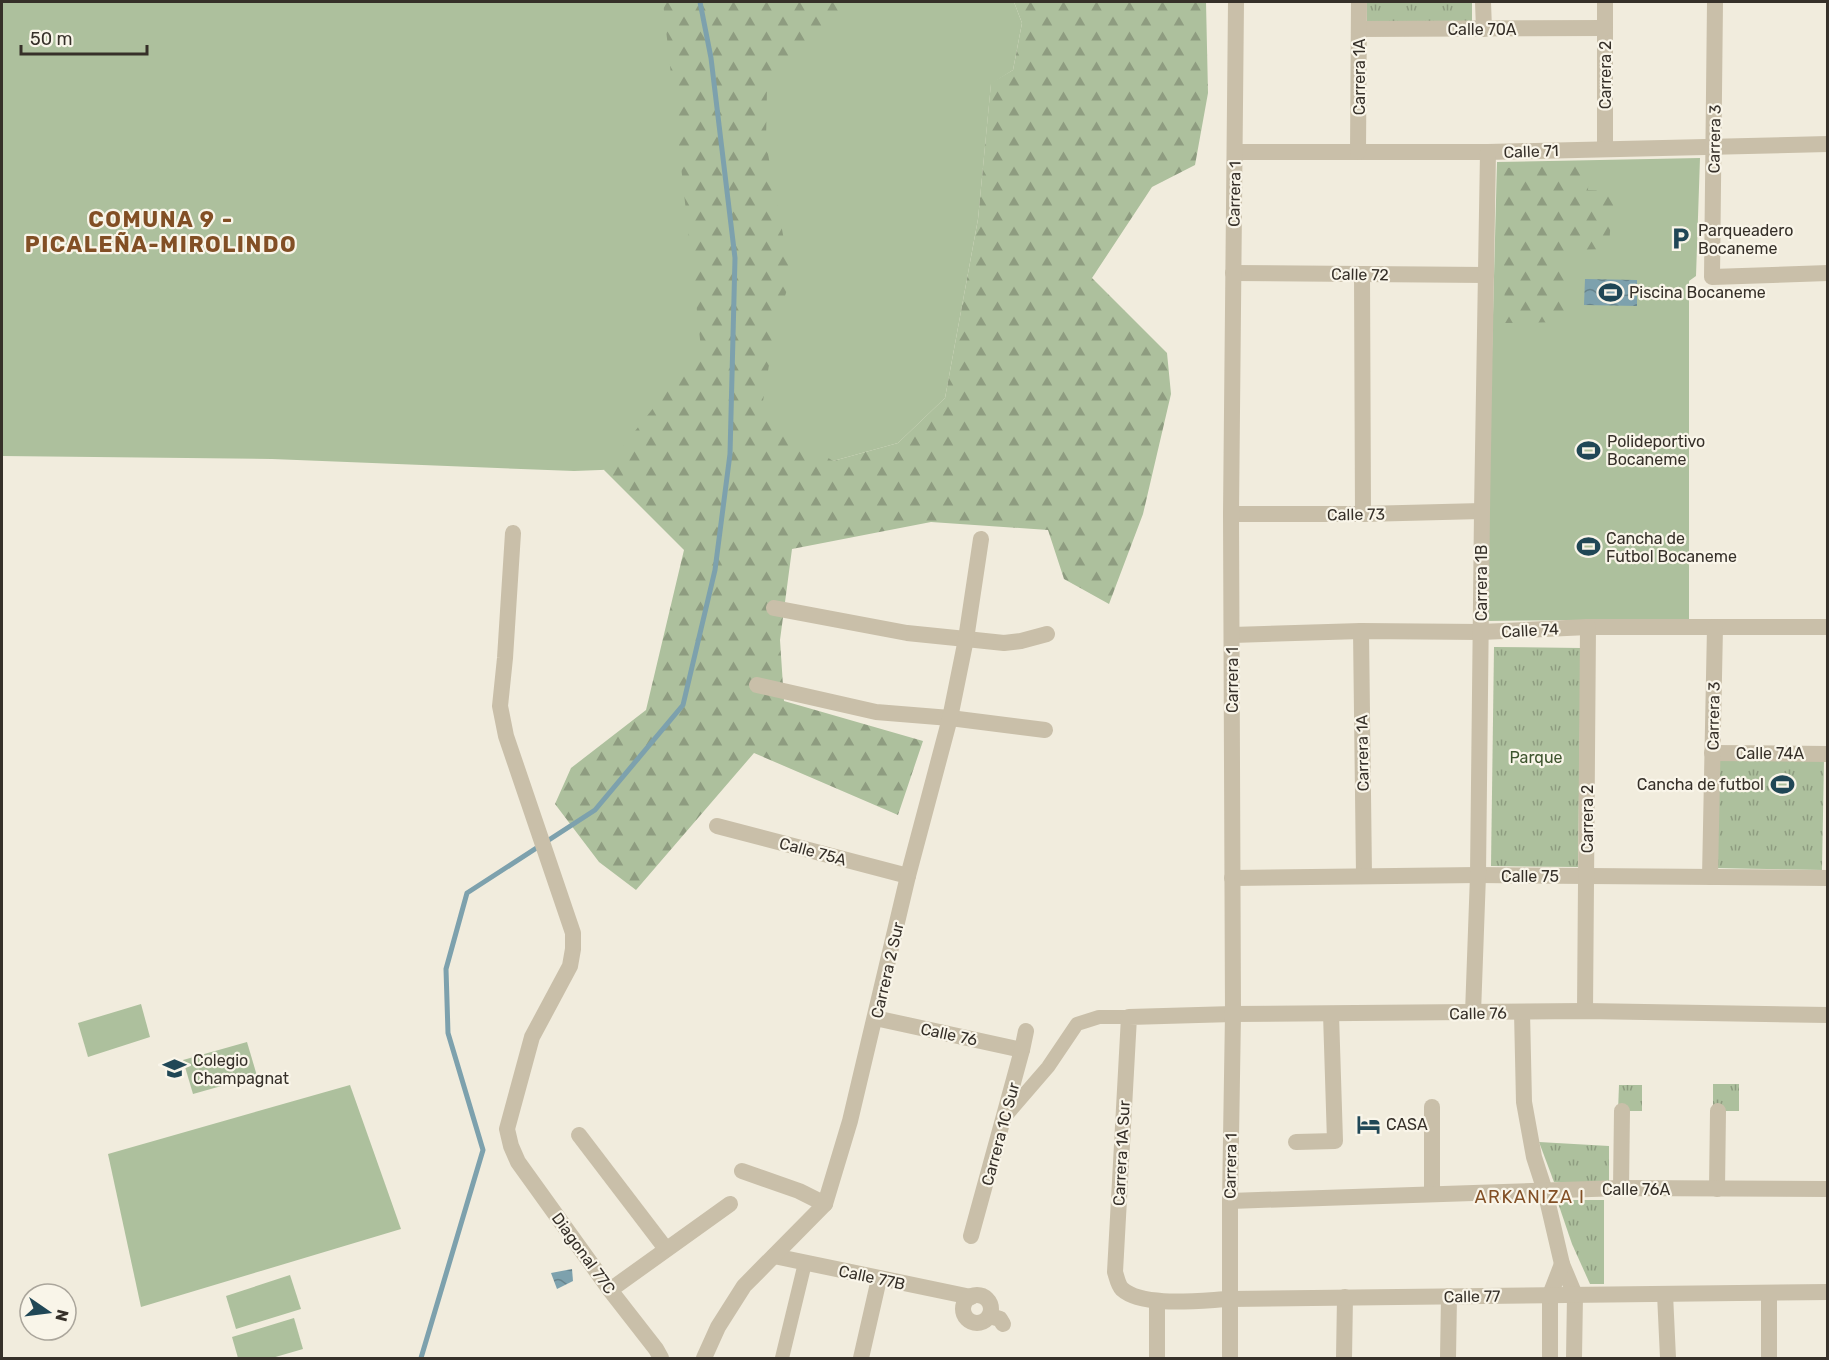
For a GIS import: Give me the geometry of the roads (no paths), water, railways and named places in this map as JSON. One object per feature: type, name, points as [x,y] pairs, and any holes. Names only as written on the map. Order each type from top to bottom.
[{"type":"street","name":"Carrera 1","points":[[1230,1359],[1233,1014],[1231,514],[1236,2]]},
{"type":"street","name":"Carrera 1A","points":[[1358,152],[1359,2]]},
{"type":"street","points":[[1484,2],[1484,29]]},
{"type":"street","name":"Carrera 2","points":[[1605,2],[1605,148]]},
{"type":"street","name":"Carrera 3","points":[[1715,2],[1712,277],[1827,273]]},
{"type":"street","name":"Calle 70A","points":[[1359,29],[1605,28]]},
{"type":"street","name":"Calle 71","points":[[1235,152],[1488,152],[1827,144]]},
{"type":"street","name":"Carrera 1B","points":[[1473,1013],[1478,875],[1488,152]]},
{"type":"street","name":"Calle 72","points":[[1233,273],[1486,275]]},
{"type":"street","points":[[1362,274],[1363,514]]},
{"type":"street","name":"Calle 73","points":[[1231,514],[1482,511]]},
{"type":"street","name":"Diagonal 77C","points":[[513,533],[500,706],[506,736],[573,933],[573,948],[570,966],[532,1037],[507,1129],[518,1162],[610,1290],[656,1349],[661,1359]]},
{"type":"street","name":"Carrera 2 Sur","points":[[704,1359],[718,1327],[744,1286],[825,1204],[850,1121],[908,876],[950,718],[966,639],[981,540]]},
{"type":"street","points":[[774,608],[907,633],[1005,643],[1047,634]]},
{"type":"street","name":"Carrera 2","points":[[1586,1011],[1588,627]]},
{"type":"street","name":"Calle 74","points":[[1232,635],[1361,631],[1481,632],[1588,627],[1827,627]]},
{"type":"street","name":"Carrera 3","points":[[1710,877],[1715,627]]},
{"type":"street","name":"Carrera 1A","points":[[1361,631],[1364,875]]},
{"type":"street","points":[[757,685],[876,712],[950,718],[1045,730]]},
{"type":"street","name":"Calle 74A","points":[[1712,753],[1827,754]]},
{"type":"street","name":"Calle 75A","points":[[717,826],[908,876]]},
{"type":"street","name":"Calle 75","points":[[1232,878],[1364,875],[1827,878]]},
{"type":"street","name":"Calle 76","points":[[1129,1017],[1586,1011],[1827,1015]]},
{"type":"street","points":[[1522,1012],[1524,1102],[1534,1157],[1545,1191],[1562,1264],[1575,1295],[1574,1359]]},
{"type":"street","points":[[1296,1142],[1335,1141],[1331,1014]]},
{"type":"street","points":[[1004,1118],[1048,1067],[1077,1024],[1100,1017],[1129,1017]]},
{"type":"street","name":"Carrera 1A Sur","points":[[1120,1287],[1114,1272],[1129,1017]]},
{"type":"street","name":"Calle 76","points":[[875,1018],[1022,1050]]},
{"type":"street","name":"Carrera 1C Sur","points":[[971,1236],[1026,1031]]},
{"type":"street","points":[[1432,1107],[1432,1194]]},
{"type":"street","points":[[1621,1188],[1622,1111]]},
{"type":"street","points":[[1717,1189],[1718,1111]]},
{"type":"street","points":[[579,1135],[666,1249]]},
{"type":"street","points":[[742,1170],[800,1191],[825,1204]]},
{"type":"street","name":"Calle 76A","points":[[1230,1202],[1621,1188],[1827,1189]]},
{"type":"street","points":[[610,1290],[730,1204]]},
{"type":"street","name":"Calle 77B","points":[[774,1256],[971,1297]]},
{"type":"street","points":[[782,1359],[805,1263]]},
{"type":"street","points":[[1550,1359],[1550,1295],[1562,1264]]},
{"type":"street","points":[[861,1359],[879,1279]]},
{"type":"street","name":"Calle 77","points":[[1120,1287],[1132,1296],[1157,1301],[1827,1292]]},
{"type":"street","points":[[1769,1293],[1769,1359]]},
{"type":"street","points":[[1665,1294],[1668,1359]]},
{"type":"street","points":[[979,1295],[987,1299],[996,1320],[975,1323],[967,1320],[963,1312],[964,1303],[971,1297],[979,1295]]},
{"type":"street","points":[[1448,1359],[1449,1296]]},
{"type":"street","points":[[1344,1359],[1345,1297]]},
{"type":"street","points":[[1157,1301],[1157,1359]]},
{"type":"water","name":"Piscina Bocaneme","points":[[1585,279],[1637,280],[1637,306],[1584,305]]},
{"type":"water","points":[[572,1269],[573,1281],[557,1289],[551,1273]]},
{"type":"waterway","points":[[421,1358],[483,1150],[448,1033],[446,969],[467,893],[595,810],[683,705],[715,570],[730,454],[735,258],[711,58],[700,2]]},
{"type":"place","name":"Parqueadero Bocaneme","points":[[1680,239]]},
{"type":"place","name":"Piscina Bocaneme","points":[[1611,292]]},
{"type":"place","name":"Polideportivo Bocaneme","points":[[1589,450]]},
{"type":"place","name":"Cancha de Futbol Bocaneme","points":[[1588,547]]},
{"type":"place","name":"Cancha de futbol","points":[[1782,784]]},
{"type":"place","name":"Colegio Champagnat","points":[[175,1069]]},
{"type":"place","name":"CASA","points":[[1368,1124]]},
{"type":"district","name":"COMUNA 9 - PICALEÑA-MIROLINDO","points":[[161,232]]},
{"type":"district","name":"ARKANIZA I","points":[[1530,1197]]},
{"type":"park label","name":"Parque","points":[[1536,757]]}]
